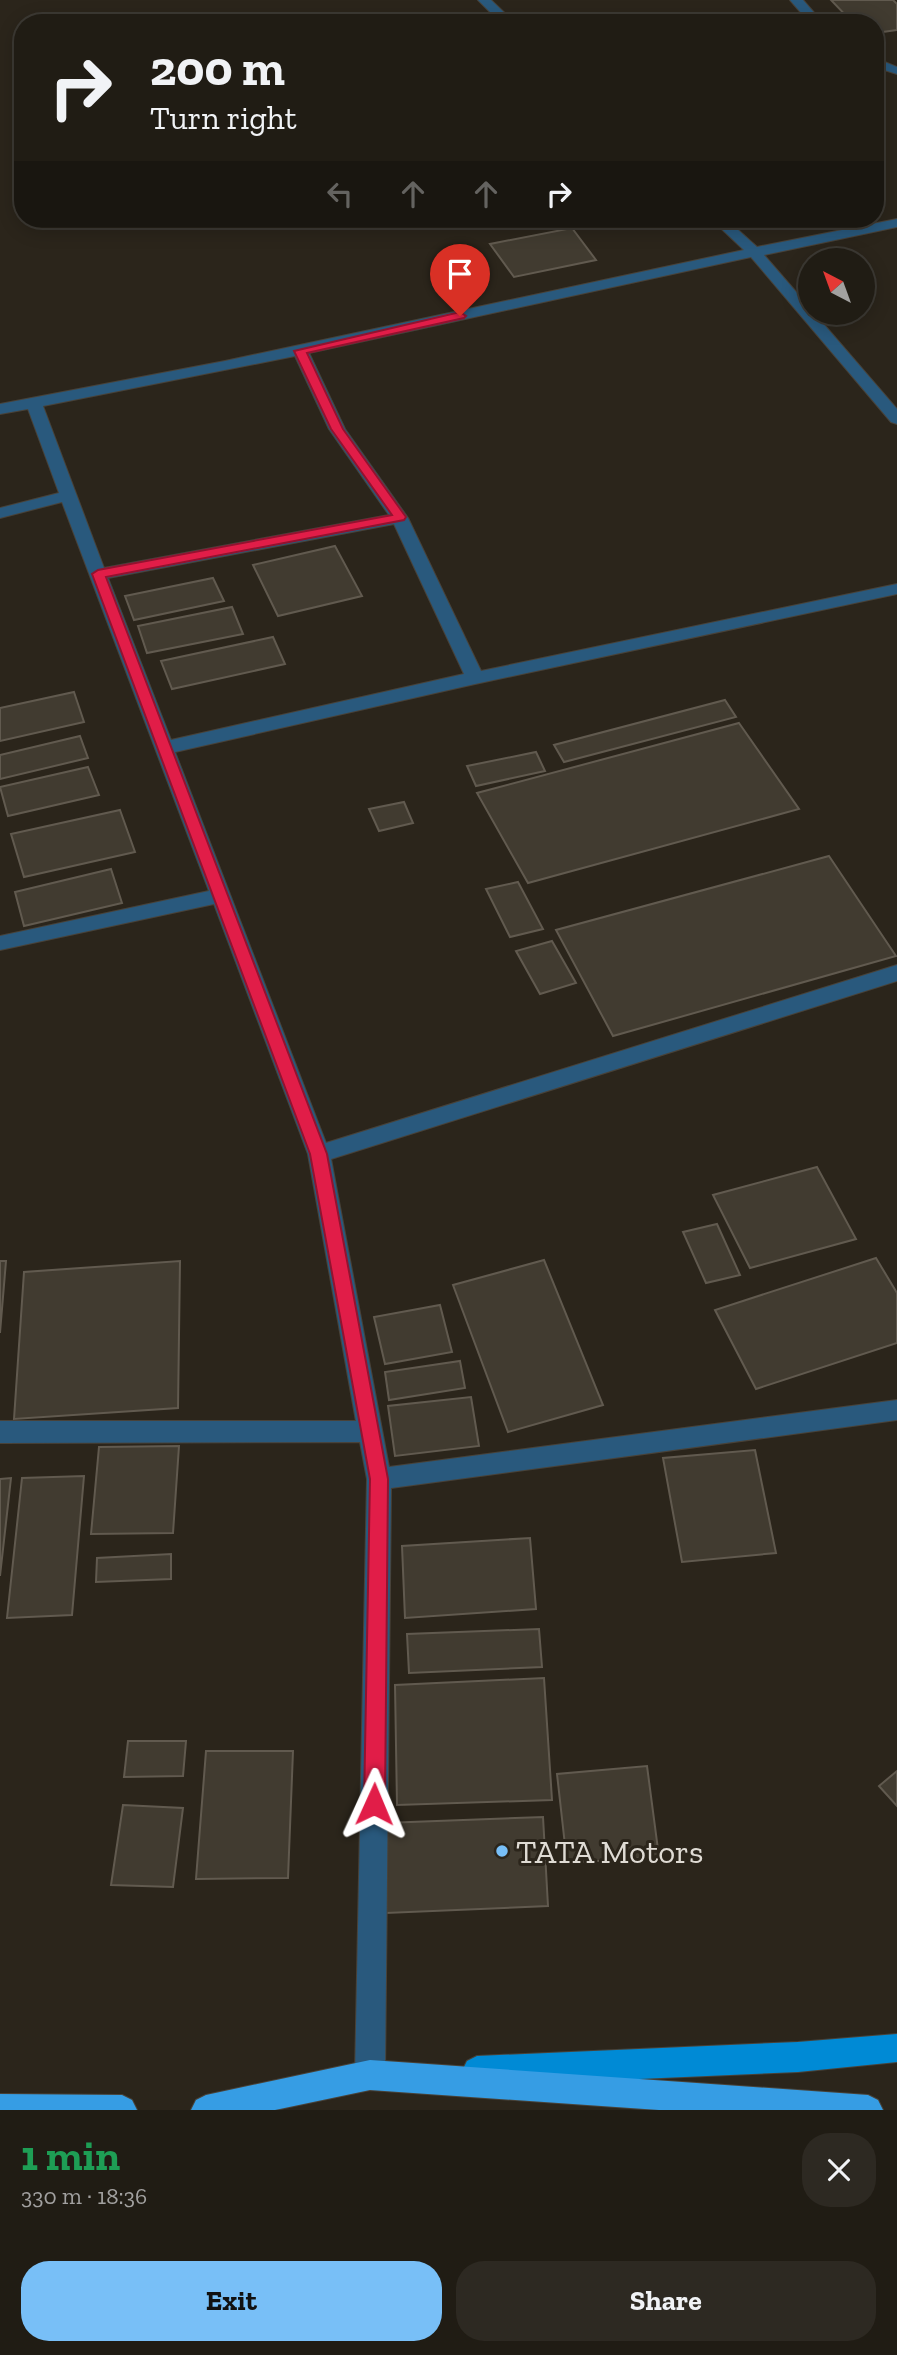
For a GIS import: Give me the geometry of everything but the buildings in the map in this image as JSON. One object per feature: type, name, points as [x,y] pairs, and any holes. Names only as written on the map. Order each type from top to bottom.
[{"type":"highway","points":[[206,2110],[370,2075],[868,2110]]},
{"type":"highway","points":[[0,2109],[122,2110]]},
{"type":"main road","points":[[370,2075],[798,2057],[897,2048]]},
{"type":"street","points":[[484,0],[499,14]]},
{"type":"street","points":[[796,0],[809,14]]},
{"type":"street","points":[[728,228],[753,251],[897,419]]},
{"type":"street","points":[[0,408],[300,351],[753,251],[871,228]]},
{"type":"street","points":[[300,351],[337,429],[400,517],[475,678]]},
{"type":"street","points":[[34,403],[319,1154],[379,1479],[370,2075]]},
{"type":"street","points":[[0,513],[68,496]]},
{"type":"street","points":[[98,574],[400,517]]},
{"type":"street","points":[[165,748],[475,678],[897,589]]},
{"type":"street","points":[[0,943],[222,895]]},
{"type":"street","points":[[319,1154],[897,973]]},
{"type":"street","points":[[379,1479],[897,1410]]},
{"type":"street","points":[[0,1432],[369,1431]]},
{"type":"place","name":"TATA Motors","points":[[502,1851]]},
{"type":"route","points":[[374,1804],[379,1479],[319,1154],[98,574],[400,517],[337,429],[300,351],[460,316]]}]
